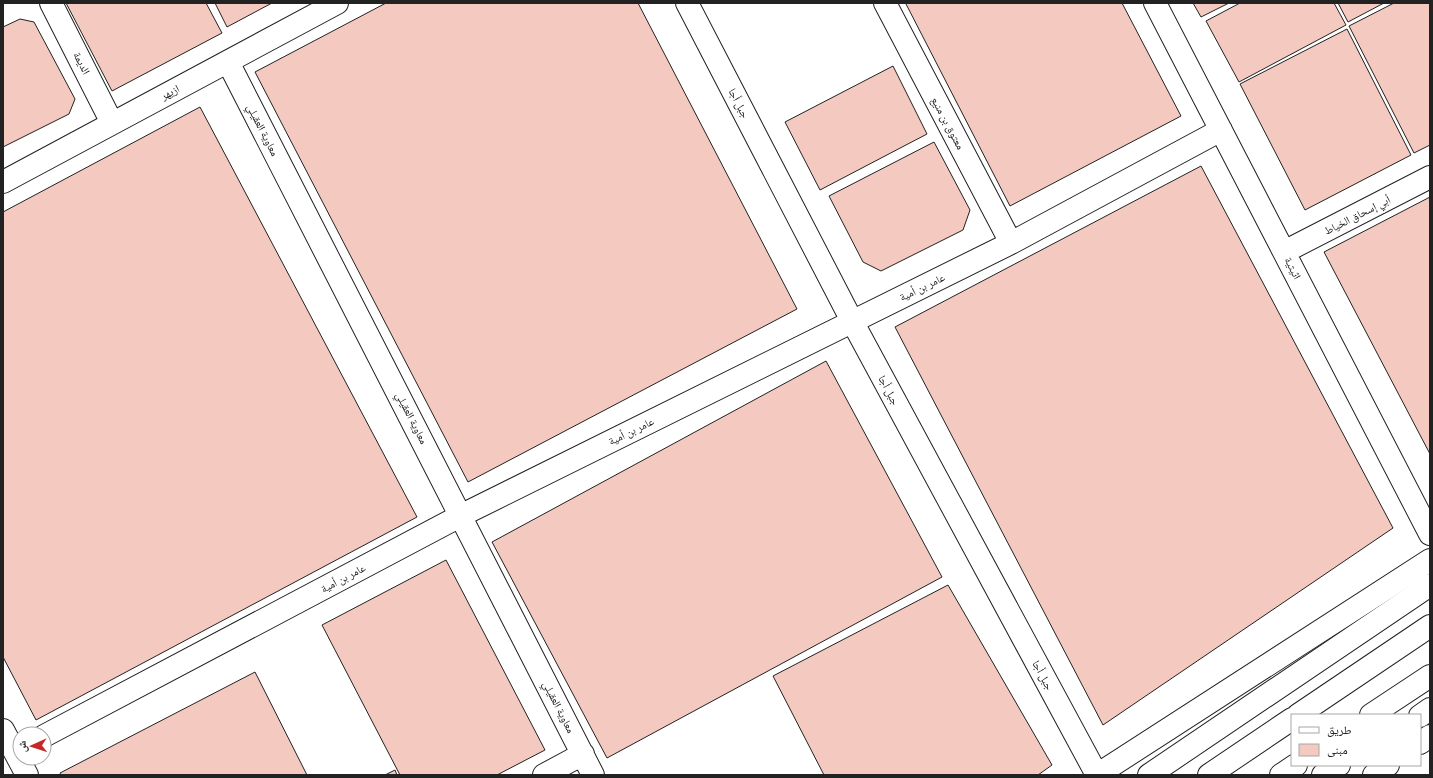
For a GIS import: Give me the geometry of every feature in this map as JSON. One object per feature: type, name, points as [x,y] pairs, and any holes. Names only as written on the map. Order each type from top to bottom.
[{"type":"street","name":"الديمة","points":[[51,3],[112,123]]},
{"type":"street","name":"ازيهر","points":[[3,182],[337,3]]},
{"type":"street","name":"جبل أجا","points":[[686,3],[852,322],[1097,775]]},
{"type":"street","name":"معتوق بن منيع","points":[[885,3],[1011,243]]},
{"type":"street","name":"اثيثية","points":[[1155,3],[1430,534]]},
{"type":"street","name":"معاوية العقيلي","points":[[228,62],[462,515],[594,775]]},
{"type":"street","name":"عامر بن أمية","points":[[52,732],[462,515],[1011,243],[1221,130]]},
{"type":"street","name":"أبي إسحاق الخياط","points":[[1284,252],[1430,177]]},
{"type":"street","points":[[1097,775],[1430,560]]},
{"type":"street","points":[[1149,775],[1430,585]]},
{"type":"street","points":[[1299,714],[1430,626]]},
{"type":"street","points":[[1373,714],[1430,676]]},
{"type":"street","points":[[1421,715],[1430,709]]},
{"type":"street","points":[[1209,775],[1291,720]]},
{"type":"street","points":[[3,730],[12,743]]},
{"type":"street","points":[[1421,742],[1430,736]]},
{"type":"street","points":[[544,775],[583,754]]},
{"type":"street","points":[[1281,775],[1294,766]]},
{"type":"street","points":[[1323,775],[1337,766]]},
{"type":"street","points":[[1374,775],[1387,766]]},
{"type":"building","points":[[66,3],[206,3],[222,33],[112,91]]},
{"type":"building","points":[[215,3],[272,3],[227,27]]},
{"type":"building","points":[[386,3],[638,3],[797,309],[468,482],[255,72]]},
{"type":"building","points":[[1122,3],[1181,116],[1010,206],[906,4]]},
{"type":"building","points":[[1193,3],[1229,3],[1201,17]]},
{"type":"building","points":[[1240,3],[1334,3],[1346,25],[1239,82],[1206,21]]},
{"type":"building","points":[[1338,3],[1384,3],[1348,22]]},
{"type":"building","points":[[1394,3],[1430,3],[1430,145],[1414,153],[1349,26]]},
{"type":"building","points":[[20,19],[34,22],[75,99],[69,114],[3,147],[3,27]]},
{"type":"building","points":[[1347,29],[1411,155],[1305,210],[1240,84]]},
{"type":"building","points":[[893,66],[927,134],[820,190],[785,122]]},
{"type":"building","points":[[200,107],[417,517],[36,720],[3,657],[3,212]]},
{"type":"building","points":[[934,142],[970,210],[963,230],[881,271],[863,262],[829,196]]},
{"type":"building","points":[[1201,166],[1393,528],[1103,725],[895,327]]},
{"type":"building","points":[[1430,197],[1430,454],[1324,252]]},
{"type":"building","points":[[826,361],[942,577],[607,758],[492,542]]},
{"type":"building","points":[[446,560],[545,750],[497,775],[400,775],[322,625]]},
{"type":"building","points":[[948,585],[1052,765],[1038,775],[824,775],[773,676]]},
{"type":"building","points":[[255,672],[307,775],[61,775],[60,773]]},
{"type":"building","points":[[395,770],[397,775],[385,775]]}]
